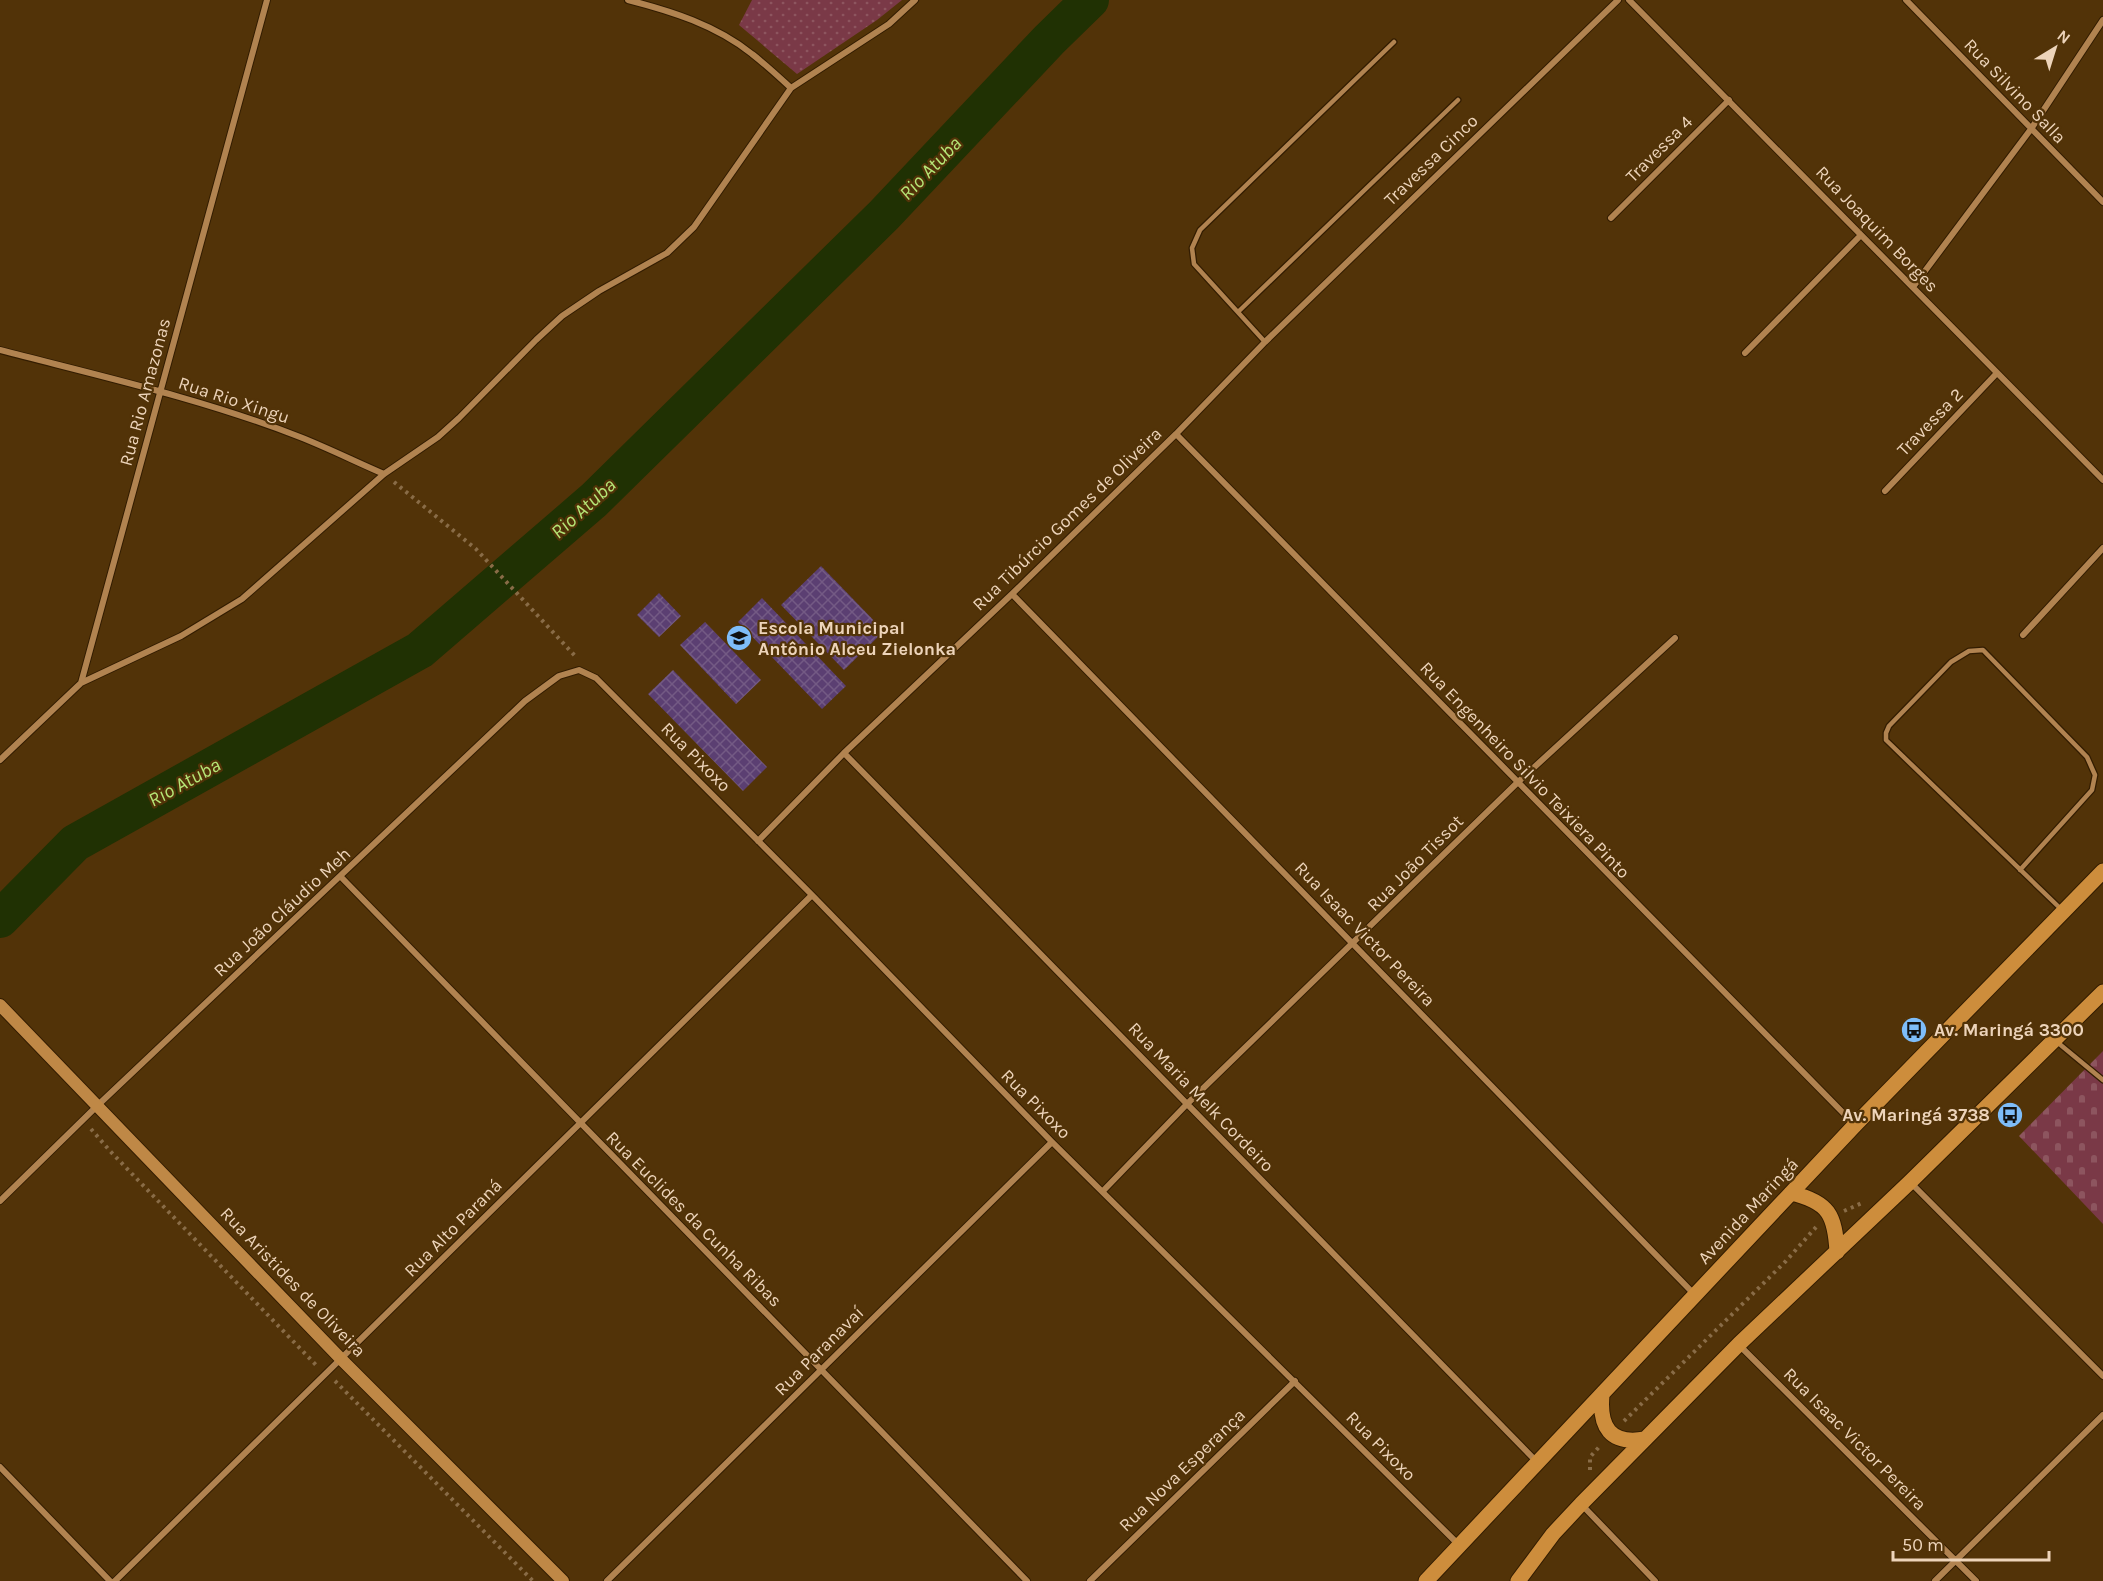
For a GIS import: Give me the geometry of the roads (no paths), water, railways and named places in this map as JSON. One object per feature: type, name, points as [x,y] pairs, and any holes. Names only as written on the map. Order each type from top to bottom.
[{"type":"main road","name":"Avenida Maringá","points":[[1426,1581],[1855,1125],[2103,872]]},
{"type":"main road","points":[[1518,1581],[1553,1534],[1739,1344],[1911,1182],[2103,992]]},
{"type":"main road","name":"Rua Aristides de Oliveira","points":[[0,1005],[341,1359],[563,1581]]},
{"type":"main road","points":[[1791,1193],[1819,1203],[1832,1217],[1836,1229],[1837,1252]]},
{"type":"main road","points":[[1602,1395],[1600,1410],[1604,1424],[1612,1434],[1621,1440],[1631,1442],[1645,1439]]},
{"type":"street","name":"Rua Rio Amazonas","points":[[81,683],[267,0]]},
{"type":"street","points":[[628,0],[660,9],[718,32],[751,52],[791,88]]},
{"type":"street","points":[[0,760],[81,683],[181,636],[242,599],[384,474],[438,437],[562,316],[599,291],[667,253],[682,241],[791,88],[889,24],[915,0]]},
{"type":"street","name":"Travessa Cinco","points":[[1265,342],[1618,0]]},
{"type":"street","name":"Rua Joaquim Borges","points":[[1629,0],[2103,480]]},
{"type":"street","name":"Rua Silvino Salla","points":[[1906,0],[2103,202]]},
{"type":"street","points":[[1913,287],[2031,129],[2103,20]]},
{"type":"street","name":"Travessa 4","points":[[1611,218],[1729,100]]},
{"type":"street","points":[[1745,353],[1861,235]]},
{"type":"street","name":"Rua Tibúrcio Gomes de Oliveira","points":[[758,841],[844,753],[1176,434],[1265,342]]},
{"type":"street","name":"Rua Rio Xingu","points":[[0,350],[232,413],[301,437],[384,474]]},
{"type":"street","name":"Travessa 2","points":[[1885,491],[1997,373]]},
{"type":"street","name":"Rua Engenheiro Silvio Teixiera Pinto","points":[[1176,434],[1855,1125]]},
{"type":"street","points":[[2023,635],[2103,548]]},
{"type":"street","name":"Rua Isaac Victor Pereira","points":[[1012,594],[1695,1295]]},
{"type":"street","name":"Rua João Tissot","points":[[1103,1191],[1187,1104],[1517,783],[1675,638]]},
{"type":"street","name":"Rua João Cláudio Meh","points":[[0,1201],[97,1106],[525,701],[559,676],[579,670],[596,678]]},
{"type":"street","name":"Rua Pixoxo","points":[[596,678],[812,895],[1052,1142],[1460,1546]]},
{"type":"street","name":"Rua Maria Melk Cordeiro","points":[[844,753],[1537,1462]]},
{"type":"street","name":"Rua Euclides da Cunha Ribas","points":[[341,877],[1028,1581]]},
{"type":"street","name":"Rua Alto Paraná","points":[[115,1581],[812,895]]},
{"type":"street","name":"Rua Paranavaí","points":[[607,1581],[1052,1142]]},
{"type":"street","points":[[1911,1182],[2103,1376]]},
{"type":"street","name":"Rua Isaac Victor Pereira","points":[[1739,1344],[1976,1581]]},
{"type":"street","name":"Rua Nova Esperança","points":[[1090,1581],[1295,1381]]},
{"type":"street","points":[[1935,1581],[2103,1415]]},
{"type":"street","points":[[0,1467],[110,1581]]},
{"type":"street","points":[[1581,1504],[1655,1581]]},
{"type":"lane","points":[[1265,342],[1194,264],[1192,248],[1200,230],[1394,42]]},
{"type":"lane","points":[[1238,312],[1458,100]]},
{"type":"lane","points":[[2020,870],[2092,790],[2095,775],[2087,757],[1983,650],[1969,651],[1951,662],[1889,726],[1886,733],[1887,740],[2020,870],[2063,911]]},
{"type":"lane","points":[[2055,1040],[2103,1080]]},
{"type":"waterway","name":"Rio Atuba","points":[[0,919],[75,843],[420,650],[594,500],[884,215],[1049,40],[1090,0]]},
{"type":"place","name":"Escola Municipal Antônio Alceu Zielonka","points":[[739,638]]},
{"type":"place","name":"Av. Maringá 3300","points":[[1914,1030]]},
{"type":"place","name":"Av. Maringá 3738","points":[[2010,1115]]}]
